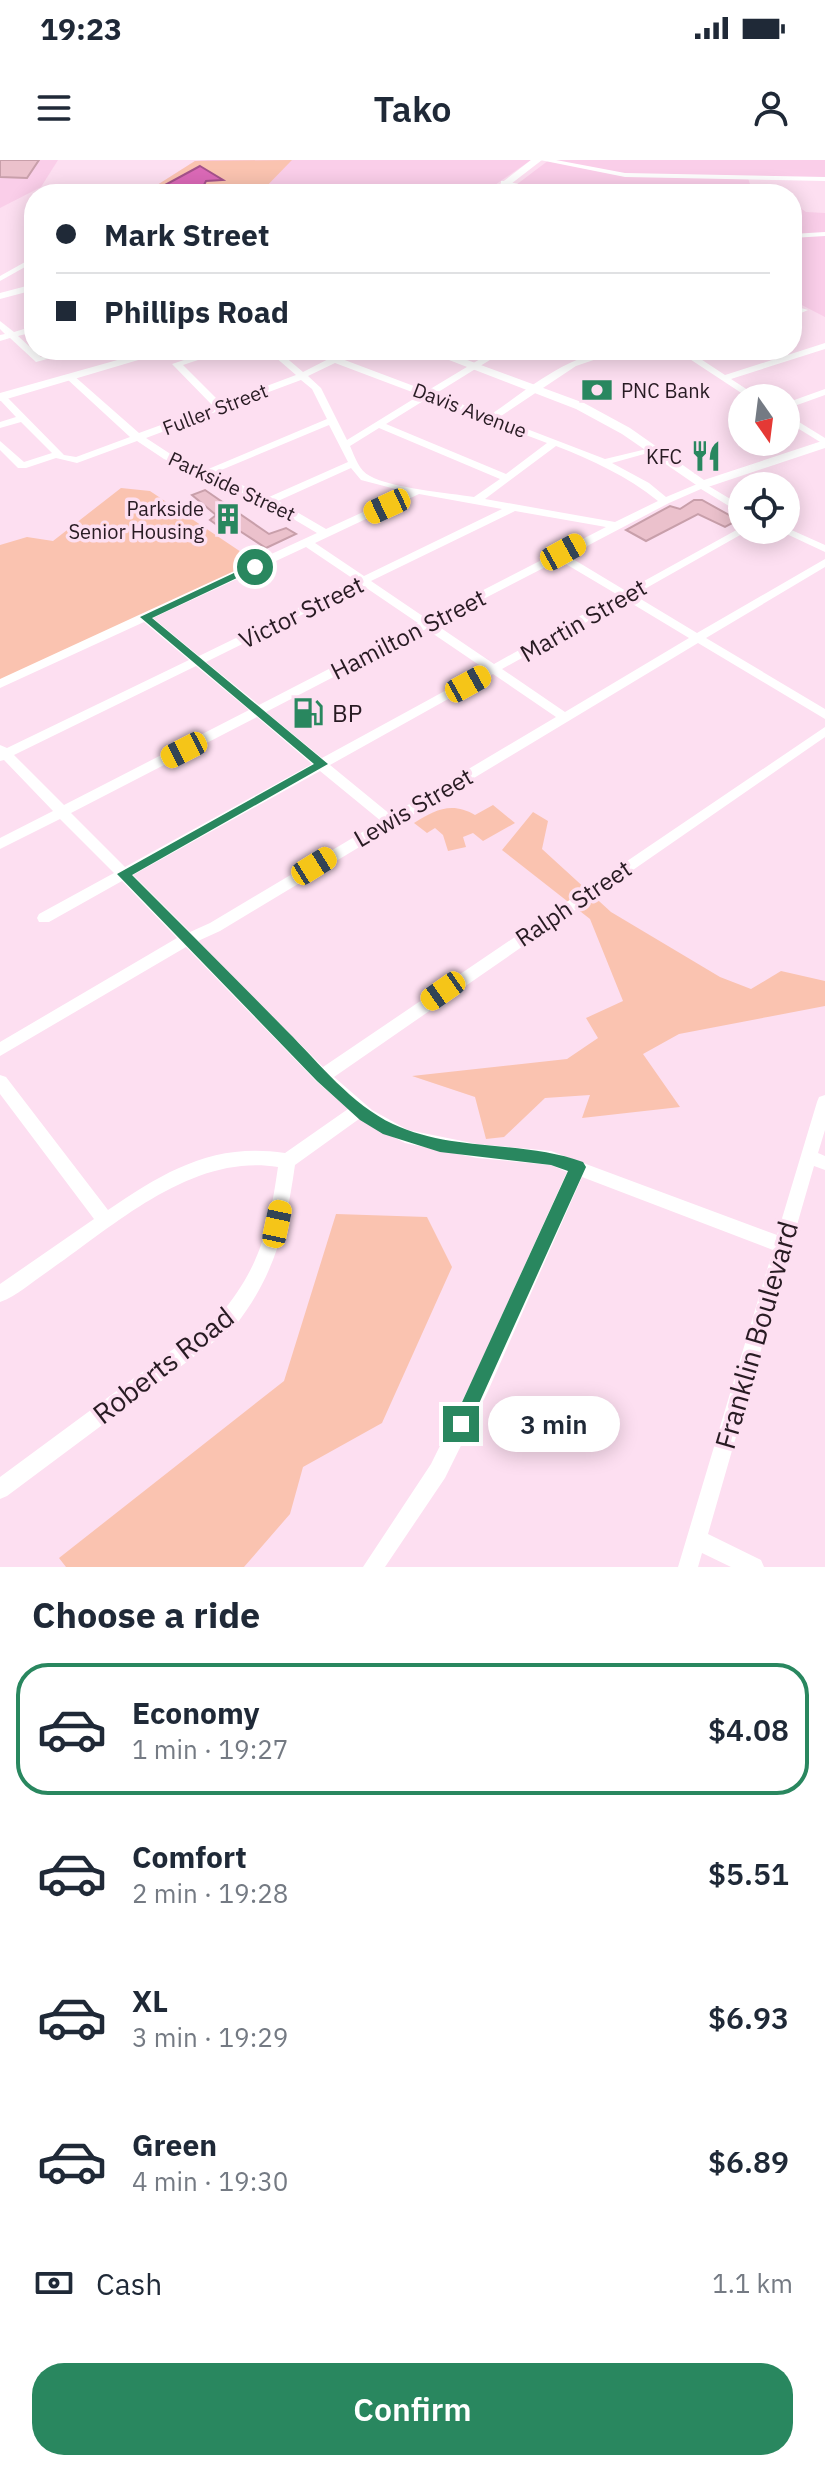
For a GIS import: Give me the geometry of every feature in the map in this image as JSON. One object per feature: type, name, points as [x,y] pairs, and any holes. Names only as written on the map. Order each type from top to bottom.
[{"type":"main road","points":[[504,183],[537,160]]},
{"type":"main road","points":[[4,394],[130,360]]},
{"type":"main road","points":[[456,360],[535,388],[610,421],[702,485]]},
{"type":"main road","name":"Hamilton Street","points":[[702,485],[825,443]]},
{"type":"street","points":[[544,160],[625,175],[717,181],[825,179]]},
{"type":"street","points":[[504,183],[508,184]]},
{"type":"street","points":[[802,235],[825,234]]},
{"type":"street","points":[[0,279],[24,265]]},
{"type":"street","points":[[0,296],[24,290]]},
{"type":"street","points":[[0,324],[24,346]]},
{"type":"street","points":[[0,338],[24,332]]},
{"type":"street","points":[[802,353],[825,346]]},
{"type":"street","points":[[190,360],[177,364],[220,407]]},
{"type":"street","points":[[284,360],[316,388],[354,463],[365,478],[417,491],[613,525]]},
{"type":"street","name":"Fuller Street","points":[[59,454],[74,461],[302,376],[336,360]]},
{"type":"street","name":"Davis Avenue","points":[[336,360],[604,462],[647,486],[665,501]]},
{"type":"street","points":[[345,445],[486,360]]},
{"type":"street","points":[[491,418],[573,364],[586,360]]},
{"type":"street","points":[[696,360],[733,384]]},
{"type":"street","points":[[724,378],[781,360]]},
{"type":"street","name":"Parkside Street","points":[[70,377],[138,438],[168,457],[269,501],[326,534]]},
{"type":"street","points":[[800,401],[825,392]]},
{"type":"street","points":[[0,444],[22,466],[59,454],[22,418],[4,394]]},
{"type":"street","points":[[0,425],[22,418]]},
{"type":"street","points":[[204,474],[333,420]]},
{"type":"street","points":[[380,425],[507,478]]},
{"type":"street","points":[[800,426],[825,443]]},
{"type":"street","points":[[476,501],[554,443]]},
{"type":"street","points":[[604,462],[651,449]]},
{"type":"street","points":[[269,501],[354,463]]},
{"type":"street","points":[[702,485],[728,502]]},
{"type":"street","name":"Hamilton Street","points":[[0,844],[613,525],[702,485]]},
{"type":"street","points":[[0,684],[417,491]]},
{"type":"street","name":"Victor Street","points":[[2,754],[197,663],[514,507]]},
{"type":"street","points":[[800,538],[825,549]]},
{"type":"street","name":"Martin Street","points":[[44,918],[728,539]]},
{"type":"street","points":[[308,543],[492,671],[564,717]]},
{"type":"street","points":[[559,555],[825,715]]},
{"type":"street","name":"Lewis Street","points":[[0,1050],[825,562]]},
{"type":"street","points":[[145,617],[389,821]]},
{"type":"street","name":"Ralph Street","points":[[322,1076],[825,731]]},
{"type":"street","points":[[2,754],[322,1076],[359,1110],[389,1129],[440,1146],[551,1158],[782,1245]]},
{"type":"street","points":[[0,1082],[106,1221]]},
{"type":"street","name":"Franklin Boulevard","points":[[688,1567],[782,1245],[817,1160],[825,1102]]},
{"type":"street","points":[[0,1294],[153,1188],[189,1170],[233,1159],[275,1158],[287,1161],[359,1110]]},
{"type":"street","name":"Roberts Road","points":[[0,1489],[228,1320],[260,1279],[274,1241],[287,1161]]},
{"type":"street","points":[[373,1567],[438,1471],[481,1384],[578,1167]]},
{"type":"street","points":[[696,1539],[754,1567]]},
{"type":"shaded area","points":[[0,160],[58,160],[43,184],[24,184],[24,196],[0,208]]},
{"type":"shaded area","points":[[292,160],[269,184],[159,184],[195,161]]},
{"type":"shaded area","points":[[531,160],[496,184],[159,184],[195,161]]},
{"type":"shaded area","points":[[549,160],[825,160],[825,178],[748,178],[750,184],[517,184]]},
{"type":"shaded area","points":[[200,166],[223,180],[206,181],[204,184],[167,184]]},
{"type":"shaded area","points":[[802,209],[825,213],[825,317],[802,305]]},
{"type":"shaded area","points":[[121,488],[150,491],[259,564],[0,682],[0,545],[27,537],[53,541]]},
{"type":"shaded area","points":[[493,805],[515,823],[483,841],[473,833],[463,837],[466,847],[448,851],[443,835],[435,828],[427,833],[414,823],[443,809],[459,809],[475,815]]},
{"type":"shaded area","points":[[533,812],[548,821],[542,849],[611,912],[720,977],[751,989],[781,971],[825,981],[825,1006],[679,1034],[643,1054],[680,1107],[582,1118],[590,1095],[545,1098],[504,1137],[486,1139],[475,1097],[412,1076],[567,1059],[598,1038],[586,1018],[623,1001],[590,919],[502,850]]},
{"type":"shaded area","points":[[336,1214],[427,1217],[452,1267],[382,1423],[303,1467],[290,1514],[244,1567],[66,1567],[59,1558],[284,1381]]},
{"type":"building","points":[[0,160],[39,160],[27,178],[0,177]]},
{"type":"building","name":"Parkside Senior Housing","points":[[205,490],[269,534],[286,528],[296,534],[266,548],[232,526],[221,528],[210,520],[216,515],[192,495]]},
{"type":"building","points":[[694,500],[702,500],[728,514],[728,525],[725,527],[698,514],[646,541],[626,530],[670,506],[680,509]]},
{"type":"place","name":"PNC Bank","points":[[597,390]]},
{"type":"place","name":"KFC","points":[[706,456]]},
{"type":"place","name":"Parkside Senior Housing","points":[[228,519]]},
{"type":"place","name":"BP","points":[[308,713]]},
{"type":"route","points":[[255,567],[145,617],[322,764],[123,874],[322,1076],[366,1115],[405,1136],[440,1146],[551,1158],[578,1167],[461,1424]]}]
